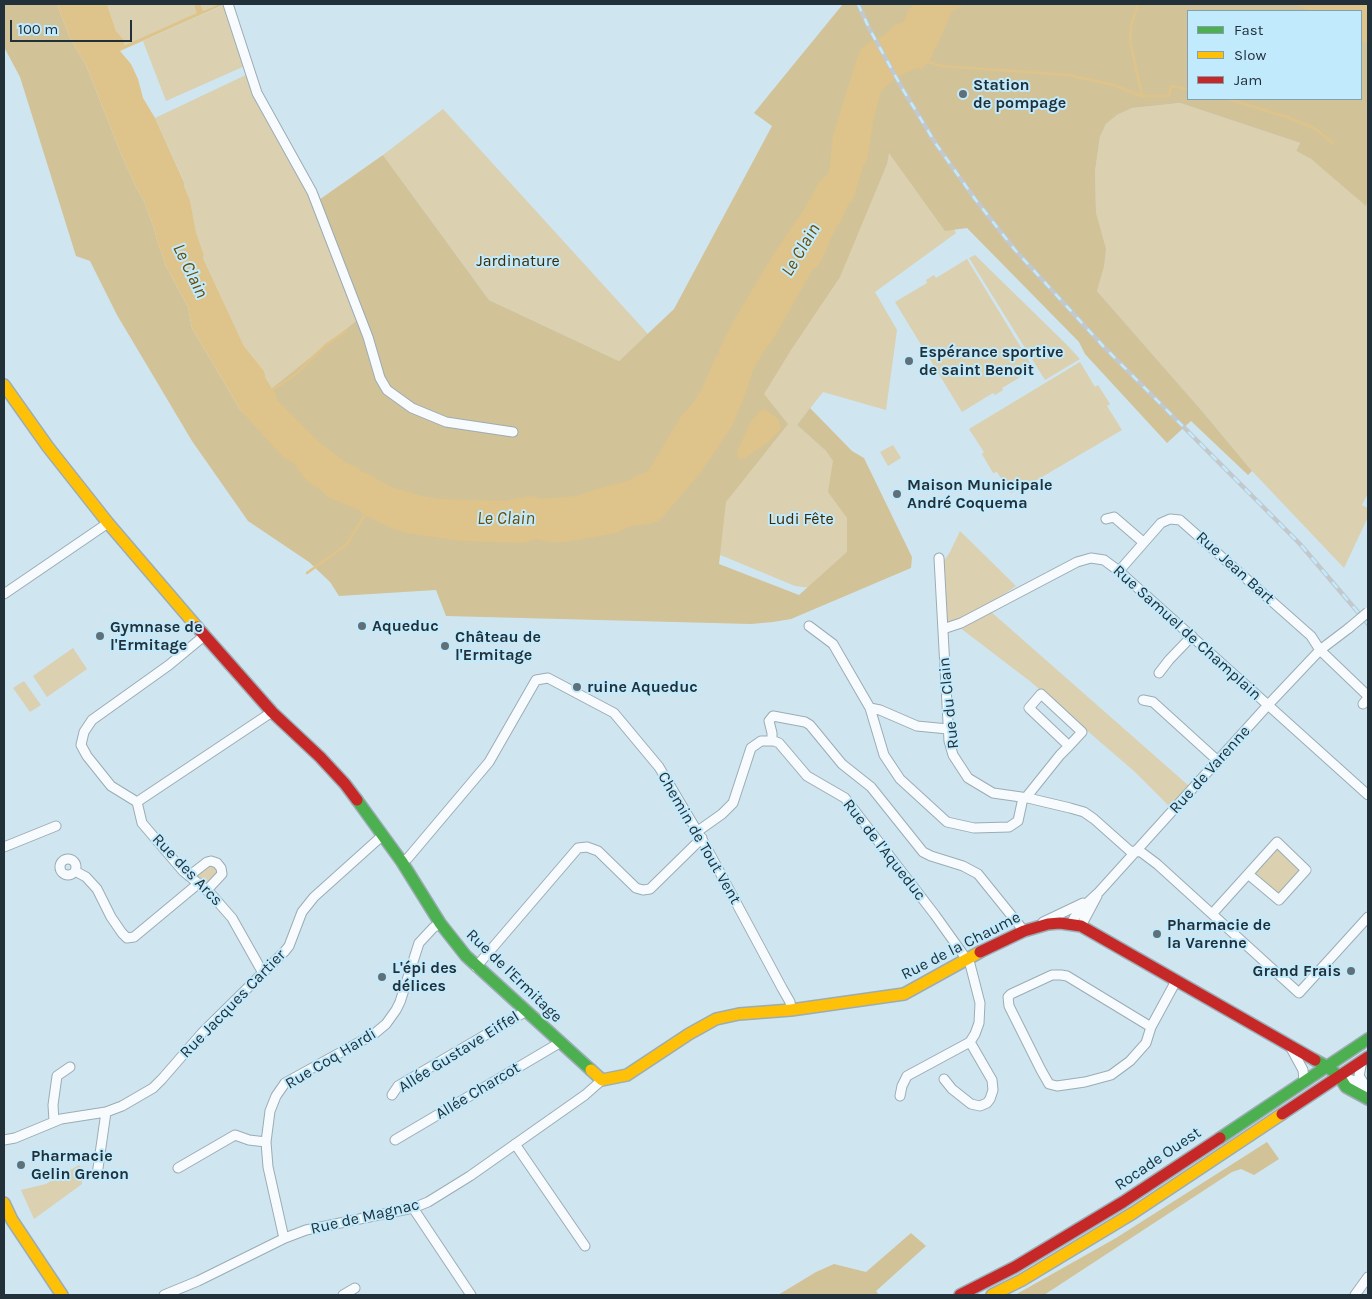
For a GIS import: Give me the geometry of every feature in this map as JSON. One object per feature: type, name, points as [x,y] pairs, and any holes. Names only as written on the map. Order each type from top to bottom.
[{"type":"street","points":[[228,4],[257,93],[312,192],[368,337],[380,378],[387,390],[412,408],[446,422],[513,432]]},
{"type":"street","name":"Rue de l'Ermitage","points":[[4,385],[48,447],[108,524],[272,712],[327,763],[345,784],[402,862],[440,923],[466,956],[602,1080]]},
{"type":"street","points":[[1106,519],[1114,517],[1143,542]]},
{"type":"street","name":"Rue Jean Bart","points":[[1119,571],[1143,542],[1164,521],[1172,519],[1182,521],[1311,636],[1320,650],[1367,699]]},
{"type":"street","points":[[4,594],[108,524]]},
{"type":"street","name":"Rue du Clain","points":[[939,558],[948,728],[953,755],[968,778],[993,793],[1026,798],[1084,812],[1130,851],[1141,852],[1158,864],[1299,993],[1368,917]]},
{"type":"street","name":"Rue Samuel de Champlain","points":[[943,629],[961,623],[1084,559],[1100,559],[1119,571],[1368,795]]},
{"type":"street","name":"Rue de Varenne","points":[[1076,925],[1074,918],[1086,904],[1268,705],[1320,650],[1368,612]]},
{"type":"street","points":[[810,626],[833,644],[870,708],[884,755],[900,780],[947,822],[974,828],[1009,827],[1018,821],[1028,795],[1082,732],[1041,694],[1029,708],[1069,746]]},
{"type":"street","points":[[204,636],[166,668],[92,720],[84,732],[81,745],[87,756],[111,786],[137,802],[272,712]]},
{"type":"street","points":[[1159,673],[1192,636]]},
{"type":"street","name":"Chemin de Tout Vent","points":[[402,862],[408,858],[488,762],[536,680],[548,678],[614,713],[659,767],[700,835],[790,1002],[791,1010]]},
{"type":"street","points":[[1143,700],[1154,702],[1218,761]]},
{"type":"street","points":[[870,708],[880,710],[917,726],[948,728]]},
{"type":"street","points":[[476,967],[578,848],[587,847],[598,851],[636,888],[650,889],[700,835],[733,803],[752,748],[760,741],[772,740],[769,721],[773,716],[805,722],[810,725],[842,764],[871,787],[923,852],[963,866],[978,874],[1028,929]]},
{"type":"street","name":"Rue de l'Aqueduc","points":[[772,740],[779,743],[807,776],[845,798],[967,958],[978,993],[980,1012],[978,1028],[970,1042]]},
{"type":"street","name":"Rue des Arcs","points":[[137,802],[142,823],[175,862],[207,890],[232,918],[263,973]]},
{"type":"street","points":[[4,846],[56,826]]},
{"type":"street","name":"Rue Jacques Cartier","points":[[4,1140],[15,1138],[54,1121],[106,1112],[138,1098],[157,1084],[202,1033],[289,946],[302,912],[314,897],[383,835]]},
{"type":"street","points":[[1212,914],[1248,874],[1277,842],[1306,870],[1279,900],[1248,874]]},
{"type":"street","points":[[190,876],[207,862],[217,863],[221,868],[222,874],[207,890]]},
{"type":"street","points":[[75,871],[86,877],[97,889],[111,917],[127,938],[134,937],[199,883]]},
{"type":"street","name":"Rue de Varenne","points":[[1028,929],[1075,908],[1099,892]]},
{"type":"street","name":"Rue Coq Hardi","points":[[285,1238],[282,1234],[268,1167],[266,1142],[270,1111],[276,1096],[285,1083],[374,1034],[386,1024],[400,1002],[419,943],[440,923]]},
{"type":"street","name":"Rue de la Chaume","points":[[602,1080],[627,1075],[689,1034],[716,1019],[745,1013],[791,1010],[904,994],[967,958],[1028,929],[1048,924],[1076,925]]},
{"type":"street","points":[[1076,925],[1291,1048],[1326,1066],[1339,1076],[1346,1087],[1368,1099]]},
{"type":"street","points":[[1151,1027],[1067,976],[1052,975],[1011,994],[1008,998],[1009,1006],[1041,1070],[1049,1084],[1057,1086],[1085,1082],[1111,1075],[1130,1061],[1146,1043],[1151,1027],[1176,981]]},
{"type":"street","name":"Allée Gustave Eiffel","points":[[392,1095],[398,1086],[523,1014],[526,1010]]},
{"type":"street","name":"Rocade Ouest","points":[[960,1295],[1015,1267],[1115,1206],[1368,1039]]},
{"type":"street","name":"Allée Charcot","points":[[394,1140],[561,1042]]},
{"type":"street","points":[[900,1096],[907,1076],[970,1042],[992,1080],[993,1090],[987,1103],[980,1106],[971,1104],[956,1093],[944,1079]]},
{"type":"street","points":[[1291,1048],[1303,1070],[1304,1081]]},
{"type":"street","points":[[1365,1059],[1359,1076],[1367,1088]]},
{"type":"street","name":"Rocade Ouest","points":[[992,1295],[1022,1280],[1133,1213],[1365,1059]]},
{"type":"street","points":[[54,1121],[53,1105],[56,1076],[70,1068]]},
{"type":"street","points":[[1339,1076],[1367,1088]]},
{"type":"street","name":"Rue de Magnac","points":[[164,1295],[183,1292],[285,1238],[306,1230],[413,1208],[447,1191],[585,1096],[602,1080]]},
{"type":"street","points":[[97,1175],[106,1112]]},
{"type":"street","points":[[178,1168],[234,1135],[249,1140],[266,1142]]},
{"type":"street","points":[[515,1144],[585,1246]]},
{"type":"street","points":[[4,1203],[12,1220],[62,1295]]},
{"type":"street","points":[[413,1208],[471,1295]]},
{"type":"street","points":[[1355,1295],[1368,1277]]},
{"type":"street","points":[[343,1295],[355,1288]]},
{"type":"green space","points":[[107,4],[219,4],[125,45],[123,39],[116,31]]},
{"type":"green space","points":[[226,4],[247,65],[166,101],[143,41]]},
{"type":"green space","points":[[250,73],[268,116],[312,192],[368,337],[380,378],[387,390],[401,401],[428,415],[446,422],[479,428],[513,432],[531,429],[618,395],[640,381],[668,354],[693,333],[705,327],[732,301],[745,301],[719,350],[720,354],[716,356],[701,391],[681,416],[649,470],[625,482],[576,496],[542,499],[532,496],[505,501],[440,499],[391,487],[367,473],[361,472],[359,468],[346,463],[319,442],[277,400],[264,371],[244,346],[203,258],[204,255],[196,232],[184,181],[155,118]]},
{"type":"green space","points":[[1180,103],[1300,143],[1296,151],[1311,159],[1366,205],[1368,201],[1368,493],[1362,505],[1368,508],[1368,517],[1344,568],[1252,471],[1097,291],[1095,172],[1100,137],[1106,124],[1117,115],[1132,108]]},
{"type":"green space","name":"Jardinature","points":[[443,109],[648,334],[619,361],[489,300],[383,155]]},
{"type":"green space","name":"Ludi Fête","points":[[878,141],[928,177],[956,233],[875,292],[897,330],[886,410],[823,392],[797,425],[826,451],[833,461],[878,566],[820,589],[795,586],[723,556],[695,548],[677,502]]},
{"type":"green space","points":[[975,255],[1080,359],[1045,380],[969,258]]},
{"type":"green space","points":[[967,259],[1034,369],[1002,388],[1003,390],[995,395],[993,393],[962,412],[895,302],[927,283],[926,280],[934,275],[936,278]]},
{"type":"green space","points":[[1080,362],[1095,387],[1098,385],[1110,404],[1107,406],[1122,430],[1030,484],[1011,493],[997,472],[993,473],[982,454],[984,452],[969,429]]},
{"type":"green space","points":[[893,445],[901,458],[888,466],[880,452]]},
{"type":"green space","points":[[960,531],[1016,586],[955,623],[946,623],[944,561]]},
{"type":"green space","points":[[989,610],[1189,786],[1171,808],[1135,772],[1031,682],[959,627]]},
{"type":"green space","points":[[73,648],[87,669],[47,697],[33,676]]},
{"type":"green space","points":[[24,681],[41,705],[30,712],[13,688]]},
{"type":"green space","points":[[1276,847],[1302,870],[1279,896],[1253,873]]},
{"type":"green space","points":[[213,865],[219,873],[208,885],[197,874],[202,868]]},
{"type":"green space","points":[[79,1165],[82,1168],[82,1184],[34,1219],[21,1190],[46,1184]]},
{"type":"shaded area","points":[[4,4],[57,4],[70,38],[86,65],[122,156],[144,201],[166,266],[188,307],[192,328],[241,411],[255,402],[360,318],[316,202],[383,155],[489,300],[619,361],[674,309],[772,126],[754,113],[843,4],[1368,4],[1368,201],[1366,206],[1311,159],[1296,151],[1300,143],[1180,103],[1132,108],[1117,115],[1106,124],[1100,137],[1095,172],[1096,213],[1106,249],[1104,266],[1097,291],[1252,471],[1248,475],[1191,421],[1167,443],[1085,354],[1079,342],[967,228],[945,231],[889,153],[887,164],[840,277],[764,394],[788,424],[726,502],[719,564],[799,595],[847,552],[847,518],[828,492],[833,461],[826,451],[797,425],[810,408],[852,451],[864,458],[912,557],[911,568],[791,619],[773,622],[751,624],[446,616],[436,590],[339,596],[330,582],[309,562],[248,521],[192,441],[117,315],[90,261],[76,256],[20,77],[4,47]]},
{"type":"shaded area","points":[[1267,1142],[1279,1159],[1254,1175],[1241,1169],[1232,1172],[1044,1295],[1015,1295],[1116,1238]]},
{"type":"shaded area","points":[[911,1233],[926,1246],[876,1291],[879,1295],[778,1295],[816,1272],[834,1264],[866,1272]]},
{"type":"water","name":"Le Clain","points":[[57,4],[107,4],[116,31],[123,39],[125,45],[197,13],[194,4],[200,4],[203,11],[219,4],[225,4],[120,51],[131,64],[138,79],[143,98],[155,118],[184,182],[190,200],[196,232],[204,255],[203,258],[244,346],[264,371],[277,400],[319,442],[346,463],[359,468],[361,472],[367,473],[391,487],[422,496],[440,499],[505,501],[531,496],[542,499],[576,496],[625,482],[649,470],[681,416],[701,391],[733,322],[773,255],[805,208],[819,182],[829,173],[833,136],[858,55],[862,48],[871,41],[882,37],[895,25],[904,22],[907,12],[914,4],[964,4],[951,13],[932,57],[922,69],[917,68],[903,74],[881,91],[873,122],[867,160],[863,166],[853,200],[848,205],[841,221],[836,227],[817,267],[813,269],[772,341],[754,368],[732,426],[701,472],[659,521],[631,526],[616,533],[565,542],[536,539],[523,543],[463,541],[406,533],[393,529],[363,514],[359,510],[328,497],[311,484],[294,463],[284,458],[241,411],[192,328],[188,307],[166,266],[144,201],[122,156],[86,65],[70,38]]},
{"type":"water","points":[[1290,4],[1368,4],[1368,44],[1362,41],[1362,10],[1306,10]]},
{"type":"water","points":[[765,409],[778,419],[781,429],[768,442],[744,459],[738,458],[737,452],[751,421],[759,412]]},
{"type":"waterway","points":[[1138,4],[1131,26],[1130,41],[1142,96]]},
{"type":"waterway","points":[[925,61],[942,66],[1068,75],[1114,85],[1141,96],[1169,96],[1171,86],[1187,89]]},
{"type":"waterway","points":[[1231,100],[1287,117],[1314,128],[1333,143]]},
{"type":"waterway","points":[[271,391],[296,374],[327,344],[346,331]]},
{"type":"waterway","points":[[307,573],[346,545],[366,513]]},
{"type":"railway","points":[[858,4],[902,88],[936,144],[975,199],[1015,250],[1104,347],[1300,544],[1368,624]]},
{"type":"traffic: fast","points":[[357,800],[402,862],[440,923],[466,956],[591,1070]]},
{"type":"traffic: fast","points":[[1220,1138],[1368,1039]]},
{"type":"traffic: fast","points":[[1315,1060],[1339,1076],[1346,1087],[1368,1099]]},
{"type":"traffic: slow","points":[[4,385],[48,447],[108,523],[197,627]]},
{"type":"traffic: slow","points":[[591,1070],[602,1080],[627,1075],[689,1034],[716,1019],[739,1014],[791,1010],[904,994],[980,952]]},
{"type":"traffic: slow","points":[[992,1295],[1022,1280],[1133,1213],[1282,1114]]},
{"type":"traffic: slow","points":[[4,1203],[12,1220],[62,1295]]},
{"type":"traffic: jam","points":[[197,627],[272,712],[320,757],[357,800]]},
{"type":"traffic: jam","points":[[980,952],[1024,931],[1048,924],[1060,923],[1081,926],[1315,1060]]},
{"type":"traffic: jam","points":[[1282,1114],[1368,1057]]},
{"type":"traffic: jam","points":[[960,1295],[1015,1267],[1123,1202],[1220,1138]]},
{"type":"place","name":"Station de pompage","points":[[963,94]]},
{"type":"place","name":"Espérance sportive de saint Benoit","points":[[909,361]]},
{"type":"place","name":"Maison Municipale André Coquema","points":[[897,494]]},
{"type":"place","name":"Aqueduc","points":[[362,626]]},
{"type":"place","name":"Gymnase de l'Ermitage","points":[[100,636]]},
{"type":"place","name":"Château de l'Ermitage","points":[[445,646]]},
{"type":"place","name":"ruine Aqueduc","points":[[577,687]]},
{"type":"place","name":"Pharmacie de la Varenne","points":[[1157,934]]},
{"type":"place","name":"Grand Frais","points":[[1351,971]]},
{"type":"place","name":"L'épi des délices","points":[[382,977]]},
{"type":"place","name":"Pharmacie Gelin Grenon","points":[[21,1165]]}]
